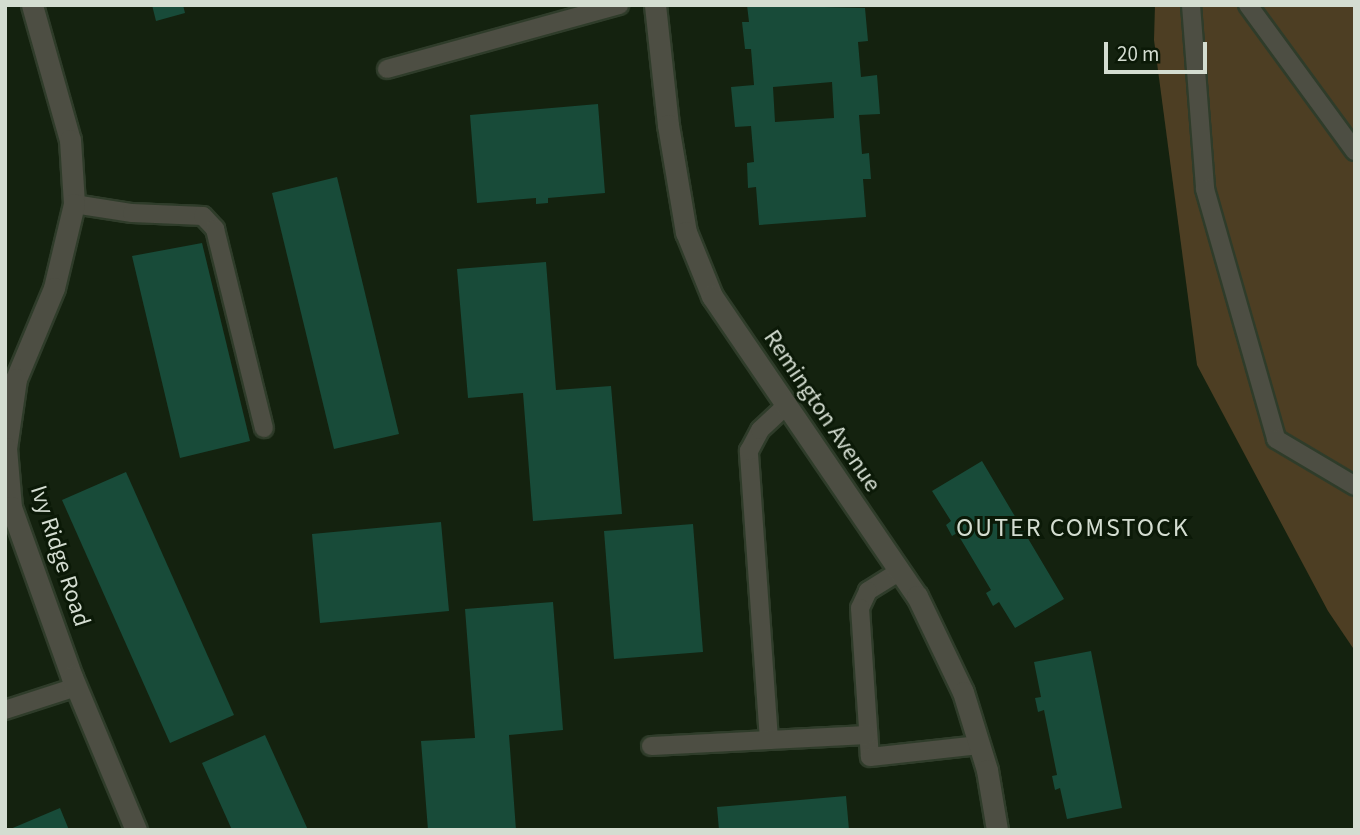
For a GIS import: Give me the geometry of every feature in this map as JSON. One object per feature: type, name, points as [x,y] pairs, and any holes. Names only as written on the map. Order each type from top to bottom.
[{"type":"street","name":"Ivy Ridge Road","points":[[32,5],[71,140],[74,204],[54,288],[16,379],[6,448],[11,524],[136,830]]},
{"type":"street","name":"Remington Avenue","points":[[655,5],[686,232],[712,296],[917,596],[963,692],[979,745],[997,830]]},
{"type":"lane","points":[[387,69],[620,5]]},
{"type":"lane","points":[[1191,5],[1205,189],[1276,439],[1355,486]]},
{"type":"lane","points":[[1248,5],[1355,151]]},
{"type":"lane","points":[[74,204],[132,213],[203,216],[215,229],[264,428]]},
{"type":"lane","points":[[769,740],[749,451],[760,430],[787,405]]},
{"type":"lane","points":[[900,570],[868,591],[860,608],[870,757],[979,745]]},
{"type":"lane","points":[[5,710],[76,687]]},
{"type":"lane","points":[[650,746],[868,735]]},
{"type":"shaded area","points":[[1155,5],[1355,5],[1355,651],[1328,611],[1197,365],[1154,40]]},
{"type":"building","points":[[152,5],[183,5],[185,13],[156,21]]},
{"type":"building","points":[[747,5],[865,8],[868,41],[858,42],[861,77],[877,75],[880,114],[859,115],[862,154],[869,153],[871,179],[863,179],[866,217],[759,225],[756,187],[748,188],[747,163],[754,162],[751,126],[735,127],[731,87],[754,85],[751,49],[745,49],[742,22],[749,22]],"holes":[[[832,82],[834,118],[775,122],[773,87]]]},
{"type":"building","points":[[598,104],[605,193],[548,198],[548,203],[536,204],[536,198],[477,203],[470,115]]},
{"type":"building","points":[[337,177],[399,434],[334,449],[272,193]]},
{"type":"building","points":[[202,243],[250,441],[180,458],[132,256]]},
{"type":"building","points":[[546,262],[556,390],[611,386],[622,514],[533,521],[523,393],[468,398],[457,269]]},
{"type":"building","points":[[982,461],[1064,599],[1015,628],[999,602],[993,606],[986,593],[991,590],[957,533],[952,536],[946,525],[951,521],[932,491]]},
{"type":"building","points":[[126,472],[234,715],[170,743],[62,500]]},
{"type":"building","points":[[441,522],[449,611],[320,623],[312,534]]},
{"type":"building","points":[[693,524],[703,652],[614,659],[604,531]]},
{"type":"building","points":[[553,602],[563,730],[509,735],[516,830],[428,830],[421,741],[475,738],[465,609]]},
{"type":"building","points":[[1091,651],[1122,808],[1067,819],[1060,788],[1055,790],[1052,776],[1057,775],[1044,710],[1038,712],[1035,698],[1041,697],[1034,662]]},
{"type":"building","points":[[265,735],[308,830],[232,830],[202,763]]},
{"type":"building","points":[[846,796],[849,830],[719,830],[717,807]]},
{"type":"building","points":[[60,808],[69,830],[8,830]]},
{"type":"district","name":"OUTER COMSTOCK","points":[[1073,528]]}]
